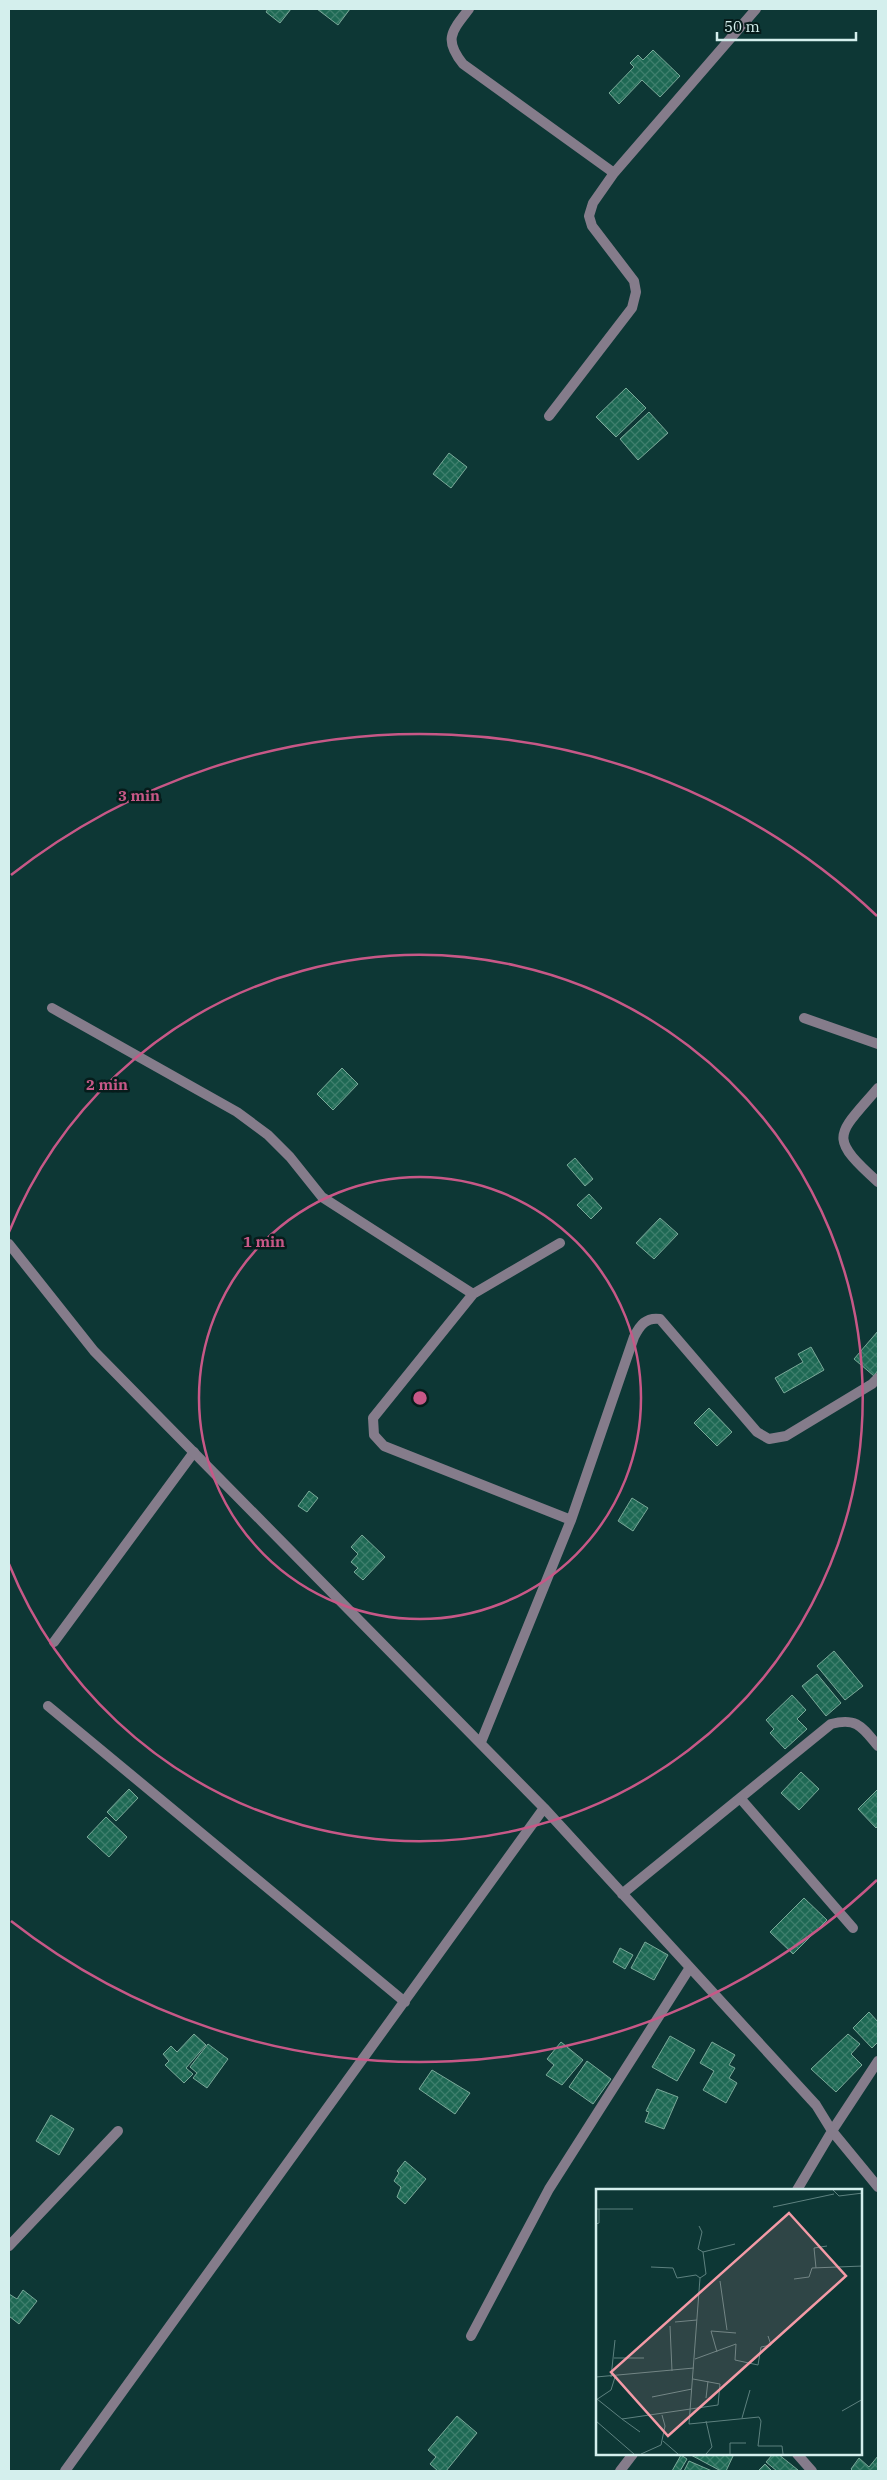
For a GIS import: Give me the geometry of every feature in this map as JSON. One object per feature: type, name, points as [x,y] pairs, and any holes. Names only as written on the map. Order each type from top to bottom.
[{"type":"street","points":[[469,9],[452,31],[452,51],[463,64],[614,173]]},
{"type":"street","points":[[549,416],[632,308],[636,292],[634,281],[592,226],[589,216],[593,203],[614,173],[756,9]]},
{"type":"street","points":[[52,1008],[238,1112],[268,1135],[290,1157],[322,1197],[473,1294]]},
{"type":"street","points":[[804,1018],[878,1044]]},
{"type":"street","points":[[878,1088],[844,1128],[843,1144],[851,1157],[878,1182]]},
{"type":"street","points":[[560,1243],[473,1294],[373,1418],[374,1435],[384,1446],[571,1520]]},
{"type":"street","points":[[9,1244],[94,1351],[544,1808],[689,1969],[816,2105],[832,2130],[878,2187]]},
{"type":"street","points":[[480,1742],[571,1520],[634,1337],[646,1320],[660,1319],[757,1432],[769,1439],[786,1436],[872,1384],[878,1378]]},
{"type":"street","points":[[54,1642],[194,1452]]},
{"type":"street","points":[[48,1706],[405,2002]]},
{"type":"street","points":[[622,1894],[831,1724],[845,1720],[861,1726],[878,1746]]},
{"type":"street","points":[[740,1798],[853,1928]]},
{"type":"street","points":[[66,2471],[544,1808]]},
{"type":"street","points":[[471,2336],[549,2189],[689,1969]]},
{"type":"street","points":[[799,2189],[832,2130],[878,2061]]},
{"type":"street","points":[[9,2246],[118,2131]]},
{"type":"street","points":[[620,2471],[632,2455]]},
{"type":"street","points":[[797,2455],[812,2471]]},
{"type":"building","points":[[268,9],[291,9],[280,23],[266,12]]},
{"type":"building","points":[[317,9],[350,9],[338,25]]},
{"type":"building","points":[[653,50],[680,76],[660,97],[642,80],[619,104],[609,93],[634,67],[630,63],[638,55],[643,60]]},
{"type":"building","points":[[626,388],[646,408],[616,437],[596,417]]},
{"type":"building","points":[[649,412],[668,433],[638,460],[620,439]]},
{"type":"building","points":[[449,453],[467,467],[451,488],[433,474]]},
{"type":"building","points":[[342,1068],[358,1084],[333,1110],[317,1094]]},
{"type":"building","points":[[575,1158],[593,1179],[585,1186],[567,1165]]},
{"type":"building","points":[[589,1194],[602,1208],[591,1219],[577,1205]]},
{"type":"building","points":[[660,1218],[678,1234],[654,1259],[636,1243]]},
{"type":"building","points":[[878,1331],[878,1370],[874,1376],[854,1359]]},
{"type":"building","points":[[811,1347],[824,1370],[784,1393],[775,1378],[803,1362],[798,1354]]},
{"type":"building","points":[[709,1408],[732,1432],[717,1446],[694,1423]]},
{"type":"building","points":[[309,1491],[318,1498],[307,1512],[298,1506]]},
{"type":"building","points":[[632,1498],[648,1508],[633,1531],[618,1521]]},
{"type":"building","points":[[362,1535],[385,1557],[363,1580],[354,1572],[358,1568],[351,1562],[358,1554],[351,1547]]},
{"type":"building","points":[[834,1651],[863,1686],[845,1700],[817,1666]]},
{"type":"building","points":[[817,1674],[841,1703],[826,1716],[802,1686]]},
{"type":"building","points":[[792,1695],[806,1710],[797,1719],[807,1729],[785,1749],[770,1733],[774,1729],[766,1720]]},
{"type":"building","points":[[801,1772],[819,1789],[799,1810],[781,1793]]},
{"type":"building","points":[[129,1789],[138,1798],[116,1821],[107,1812]]},
{"type":"building","points":[[878,1789],[878,1826],[876,1828],[858,1809]]},
{"type":"building","points":[[106,1817],[127,1837],[109,1857],[87,1837]]},
{"type":"building","points":[[804,1898],[827,1920],[793,1954],[770,1932]]},
{"type":"building","points":[[645,1942],[668,1955],[654,1980],[631,1968]]},
{"type":"building","points":[[620,1948],[633,1955],[625,1969],[613,1962]]},
{"type":"building","points":[[869,2012],[878,2022],[878,2042],[872,2048],[853,2028]]},
{"type":"building","points":[[194,2034],[206,2045],[186,2068],[193,2074],[184,2083],[165,2065],[169,2061],[163,2054],[171,2046],[177,2052]]},
{"type":"building","points":[[848,2034],[860,2044],[851,2054],[862,2065],[836,2092],[811,2069]]},
{"type":"building","points":[[670,2036],[695,2050],[677,2081],[652,2067]]},
{"type":"building","points":[[561,2042],[583,2060],[562,2085],[546,2075],[554,2065],[547,2059]]},
{"type":"building","points":[[712,2042],[735,2055],[729,2065],[735,2068],[729,2078],[737,2083],[726,2103],[703,2090],[714,2071],[700,2063]]},
{"type":"building","points":[[208,2044],[228,2059],[207,2088],[193,2078],[197,2073],[190,2067]]},
{"type":"building","points":[[587,2061],[611,2079],[593,2104],[569,2087]]},
{"type":"building","points":[[432,2070],[470,2093],[455,2114],[419,2089]]},
{"type":"building","points":[[657,2089],[678,2097],[664,2129],[645,2122],[649,2112],[646,2111]]},
{"type":"building","points":[[51,2115],[74,2129],[59,2155],[36,2141]]},
{"type":"building","points":[[405,2161],[426,2179],[405,2204],[397,2197],[401,2187],[394,2181],[399,2173],[397,2171]]},
{"type":"building","points":[[23,2290],[37,2301],[19,2324],[9,2316],[9,2294],[17,2299]]},
{"type":"building","points":[[457,2416],[477,2433],[446,2471],[438,2471],[430,2464],[436,2457],[428,2450]]},
{"type":"building","points":[[681,2455],[687,2459],[680,2471],[672,2471]]},
{"type":"building","points":[[691,2455],[734,2455],[726,2471],[721,2471]]},
{"type":"building","points":[[772,2455],[779,2455],[798,2470],[777,2471],[766,2462]]},
{"type":"building","points":[[878,2456],[878,2471],[853,2471],[851,2469],[859,2458],[869,2467]]},
{"type":"building","points":[[689,2461],[712,2471],[684,2471]]},
{"type":"building","points":[[765,2464],[772,2471],[758,2471]]}]
